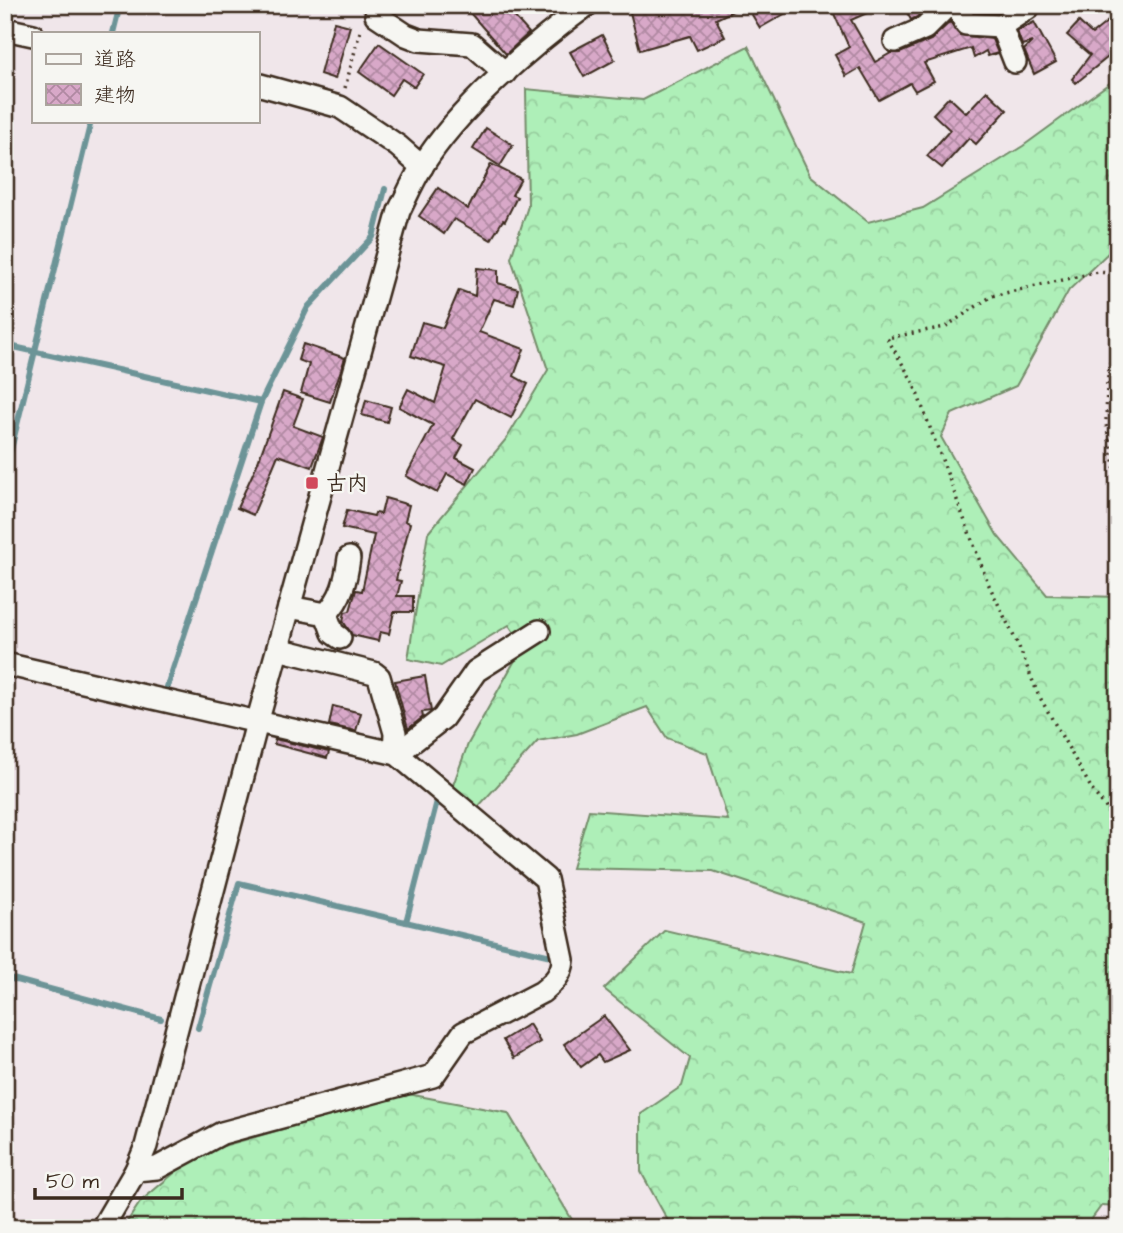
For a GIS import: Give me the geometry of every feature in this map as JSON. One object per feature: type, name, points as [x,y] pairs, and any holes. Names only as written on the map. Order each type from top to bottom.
[{"type":"street","points":[[102,1228],[136,1170],[146,1146],[257,723],[399,211],[422,167],[464,113],[549,33],[587,5]]},
{"type":"street","points":[[895,41],[925,28],[948,5]]},
{"type":"street","points":[[956,5],[966,24],[1001,26],[1028,8]]},
{"type":"street","points":[[369,19],[419,40],[472,44],[505,73]]},
{"type":"street","points":[[1001,26],[1015,62]]},
{"type":"street","points":[[5,29],[32,35]]},
{"type":"street","points":[[259,85],[340,107],[398,146],[422,167]]},
{"type":"street","points":[[326,614],[345,586],[349,558]]},
{"type":"street","points":[[289,607],[326,614]]},
{"type":"street","points":[[326,614],[333,633],[340,638]]},
{"type":"street","points":[[396,753],[443,718],[476,671],[539,631]]},
{"type":"street","points":[[278,649],[374,673],[380,677],[395,733],[396,753]]},
{"type":"street","points":[[5,664],[396,753],[547,879],[563,960],[562,970],[542,992],[463,1033],[433,1076],[222,1133],[158,1168],[136,1170]]},
{"type":"path","points":[[340,107],[369,19]]},
{"type":"path","points":[[1118,274],[1098,272],[992,296],[945,327],[887,338],[913,382],[988,583],[1038,694],[1094,793],[1105,806],[1118,834]]},
{"type":"path","points":[[1118,314],[1107,383],[1106,424],[1118,486]]},
{"type":"green space","points":[[748,46],[810,175],[868,222],[923,208],[1023,146],[1118,77],[1118,255],[1108,253],[1069,290],[1016,386],[952,414],[941,437],[997,535],[1047,595],[1118,597],[1118,1206],[1102,1205],[1085,1228],[672,1228],[641,1172],[641,1114],[682,1086],[690,1058],[604,989],[665,930],[851,974],[866,922],[713,871],[572,868],[589,810],[728,820],[707,753],[667,738],[647,707],[577,734],[538,741],[478,807],[452,788],[468,744],[523,646],[509,625],[441,666],[408,659],[428,533],[507,438],[548,370],[511,258],[528,206],[526,89],[643,100]]},
{"type":"green space","points":[[408,1094],[508,1113],[577,1228],[123,1228],[141,1201],[198,1153]]},
{"type":"building","points":[[463,5],[504,5],[529,33],[506,54]]},
{"type":"building","points":[[628,5],[745,5],[716,19],[725,37],[697,50],[690,36],[640,50]]},
{"type":"building","points":[[746,5],[800,5],[760,28]]},
{"type":"building","points":[[830,5],[885,5],[851,20],[875,62],[891,53],[900,53],[931,40],[950,22],[960,35],[992,39],[998,53],[988,56],[986,51],[974,58],[971,48],[924,63],[934,81],[915,91],[910,83],[879,100],[860,68],[846,76],[835,55],[849,47]]},
{"type":"building","points":[[903,5],[929,5],[911,20]]},
{"type":"building","points":[[1118,13],[1118,49],[1076,83],[1072,79],[1090,55],[1067,35],[1079,22],[1092,34]]},
{"type":"building","points":[[334,22],[350,26],[335,79],[320,74]]},
{"type":"building","points":[[1034,22],[1056,62],[1034,74],[1024,50],[1032,42],[1022,45],[1017,31]]},
{"type":"building","points":[[602,35],[615,60],[584,77],[570,52]]},
{"type":"building","points":[[379,43],[423,74],[414,87],[402,79],[391,95],[359,72]]},
{"type":"building","points":[[987,91],[1007,110],[976,144],[969,138],[942,168],[927,156],[950,130],[933,114],[949,97],[966,113]]},
{"type":"building","points":[[486,128],[513,145],[500,166],[473,149]]},
{"type":"building","points":[[491,164],[521,179],[512,195],[517,197],[505,221],[503,220],[491,240],[454,219],[444,234],[419,216],[438,188],[468,209]]},
{"type":"building","points":[[477,268],[498,270],[498,283],[518,289],[514,305],[494,299],[479,332],[524,349],[514,376],[528,384],[511,418],[475,399],[453,439],[463,445],[456,458],[475,468],[467,484],[447,474],[437,493],[406,476],[433,425],[399,407],[408,389],[435,403],[446,367],[411,356],[422,322],[443,328],[459,290],[475,296]]},
{"type":"building","points":[[303,344],[345,358],[330,402],[301,393],[309,364],[298,360]]},
{"type":"building","points":[[283,392],[303,399],[293,426],[323,437],[312,467],[278,455],[253,515],[237,508],[258,462]]},
{"type":"building","points":[[366,400],[391,407],[387,422],[362,415]]},
{"type":"building","points":[[385,498],[409,505],[405,521],[410,523],[396,580],[401,581],[397,596],[413,596],[413,612],[394,612],[389,634],[380,632],[378,641],[352,635],[343,621],[345,612],[350,611],[356,590],[362,591],[374,535],[342,528],[347,510],[374,516],[375,513],[381,514]]},
{"type":"building","points":[[425,676],[431,711],[422,712],[423,717],[408,729],[395,681]]},
{"type":"building","points":[[333,706],[361,713],[356,731],[329,725]]},
{"type":"building","points":[[275,739],[329,752],[327,758],[274,744]]},
{"type":"building","points":[[604,1016],[630,1050],[603,1062],[598,1055],[581,1067],[564,1044]]},
{"type":"building","points":[[529,1024],[540,1042],[514,1058],[503,1040]]},
{"type":"waterway","points":[[113,32],[120,5]]},
{"type":"waterway","points":[[5,474],[91,122]]},
{"type":"waterway","points":[[167,687],[261,402],[308,307],[373,237],[385,189]]},
{"type":"waterway","points":[[5,345],[261,402]]},
{"type":"waterway","points":[[406,922],[437,801]]},
{"type":"waterway","points":[[198,1028],[239,883],[551,956]]},
{"type":"waterway","points":[[5,977],[161,1019]]},
{"type":"place","name":"古内","points":[[312,483]]}]
